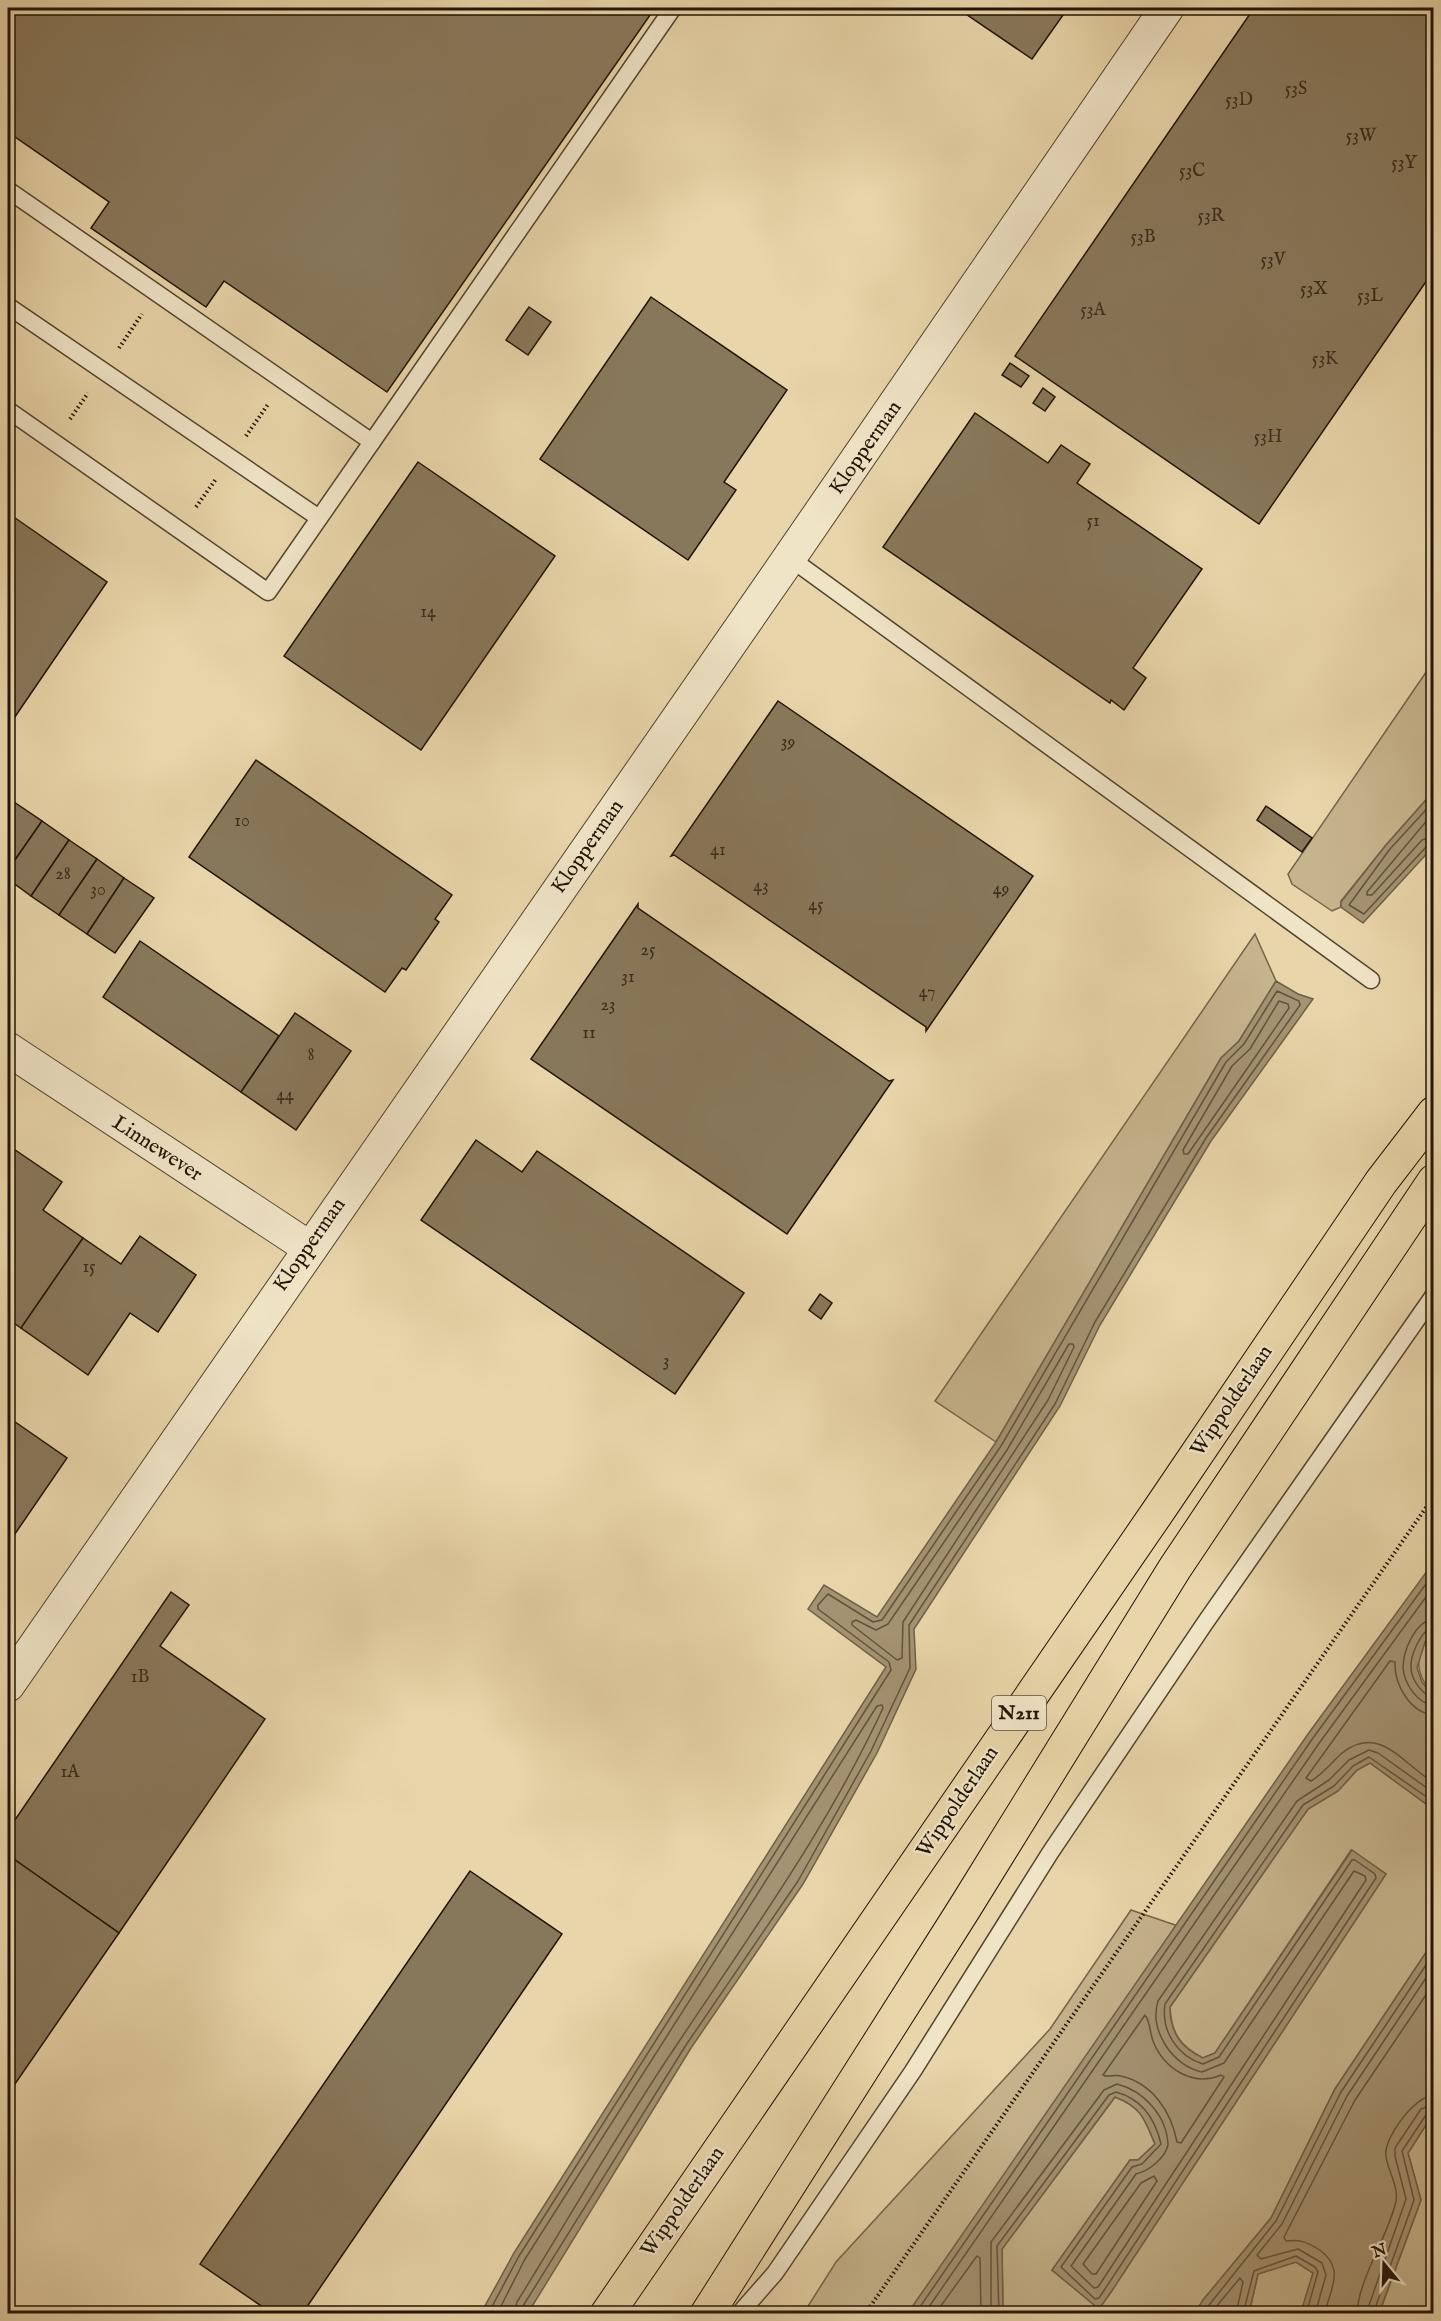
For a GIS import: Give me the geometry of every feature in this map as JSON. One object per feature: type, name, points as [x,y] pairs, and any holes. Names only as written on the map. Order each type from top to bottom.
[{"type":"main road","name":"Wippolderlaan","points":[[606,2313],[1154,1517],[1381,1182],[1434,1113]]},
{"type":"main road","name":"Wippolderlaan","points":[[707,2313],[964,1909],[1175,1568],[1318,1351],[1434,1181]]},
{"type":"street","name":"Klopperman","points":[[8,1685],[308,1247],[790,558],[1167,8]]},
{"type":"street","name":"Linnewever","points":[[8,1048],[308,1247]]},
{"type":"lane","points":[[8,410],[268,592],[673,8]]},
{"type":"lane","points":[[8,190],[372,442]]},
{"type":"lane","points":[[8,306],[320,518]]},
{"type":"lane","points":[[790,558],[1371,980]]},
{"type":"lane","points":[[739,2313],[775,2273],[906,2081],[1050,1853],[1219,1604],[1434,1295]]},
{"type":"path","points":[[866,2313],[1434,1496]]},
{"type":"shaded area","points":[[1433,662],[1433,792],[1341,901],[1341,907],[1332,911],[1292,884],[1288,874]]},
{"type":"shaded area","points":[[1255,934],[1276,981],[1239,1041],[1221,1058],[996,1442],[935,1401]]},
{"type":"shaded area","points":[[1433,1630],[1433,1695],[1422,1678],[1419,1663],[1420,1655]]},
{"type":"shaded area","points":[[1370,1763],[1433,1809],[1433,1942],[1335,2089],[1271,2218],[1203,2300],[1195,2313],[1008,2313],[1003,2309],[1002,2249],[1115,2097],[1137,2110],[1145,2121],[1155,2144],[1138,2160],[1130,2160],[1052,2270],[1099,2309],[1111,2292],[1386,1874],[1351,1850],[1215,2053],[1203,2058],[1183,2044],[1172,2024],[1170,2007],[1308,1809],[1338,1791],[1357,1770]]},
{"type":"shaded area","points":[[1131,1910],[1178,1926],[908,2313],[803,2314],[836,2262],[1050,2029]]},
{"type":"shaded area","points":[[1433,2114],[1433,2313],[1379,2314],[1421,2200],[1408,2153]]},
{"type":"shaded area","points":[[1296,2262],[1313,2273],[1302,2309],[1296,2313],[1249,2314],[1258,2274]]},
{"type":"water","points":[[1433,792],[1433,847],[1363,923],[1341,907],[1341,902],[1386,845]]},
{"type":"water","points":[[1276,981],[1298,994],[1313,999],[1211,1141],[1100,1325],[1060,1406],[914,1629],[916,1669],[877,1753],[803,1884],[691,2048],[528,2313],[481,2313],[514,2253],[886,1667],[808,1609],[824,1585],[877,1617],[996,1442],[1221,1058],[1239,1041]]},
{"type":"water","points":[[1433,1563],[1433,1630],[1425,1642],[1417,1668],[1422,1682],[1433,1695],[1433,1809],[1370,1763],[1357,1770],[1338,1791],[1308,1809],[1170,2007],[1174,2031],[1182,2044],[1203,2058],[1215,2053],[1352,1850],[1386,1874],[1111,2292],[1099,2309],[1052,2270],[1130,2160],[1138,2160],[1155,2144],[1141,2115],[1131,2105],[1115,2097],[1002,2249],[1003,2309],[1008,2313],[908,2313],[1308,1734]]},
{"type":"water","points":[[1433,1942],[1433,2114],[1408,2153],[1421,2200],[1379,2313],[1296,2313],[1302,2309],[1313,2273],[1296,2262],[1258,2274],[1249,2313],[1195,2313],[1203,2300],[1271,2218],[1335,2089]]},
{"type":"building","points":[[8,8],[655,8],[387,392],[224,281],[206,307],[91,228],[109,202],[8,132]]},
{"type":"building","points":[[957,8],[1068,8],[1032,59]]},
{"type":"building","points":[[1254,8],[1434,8],[1434,270],[1259,524],[1015,356]]},
{"type":"building","points":[[651,297],[787,390],[724,482],[736,490],[688,560],[540,459]]},
{"type":"building","points":[[529,307],[551,322],[528,355],[506,340]]},
{"type":"building","points":[[1010,363],[1029,376],[1021,387],[1002,375]]},
{"type":"building","points":[[1043,388],[1055,397],[1045,411],[1033,403]]},
{"type":"building","points":[[975,413],[1048,463],[1061,445],[1090,464],[1077,483],[1202,569],[1133,668],[1146,678],[1124,710],[1111,700],[1110,703],[883,547]]},
{"type":"building","points":[[418,462],[555,556],[421,750],[284,656]]},
{"type":"building","points":[[8,513],[107,582],[8,727]]},
{"type":"building","points":[[778,701],[1033,876],[926,1031],[926,1027],[674,855],[671,856]]},
{"type":"building","points":[[256,760],[452,895],[435,919],[439,922],[406,970],[402,968],[385,992],[189,857]]},
{"type":"building","points":[[14,802],[42,821],[8,870],[8,811]]},
{"type":"building","points":[[1266,806],[1312,838],[1302,852],[1257,820]]},
{"type":"building","points":[[42,821],[69,840],[31,896],[8,879],[8,870]]},
{"type":"building","points":[[69,840],[97,859],[59,915],[31,896]]},
{"type":"building","points":[[97,859],[124,878],[87,934],[59,915]]},
{"type":"building","points":[[124,878],[154,898],[115,953],[87,934]]},
{"type":"building","points":[[638,904],[638,908],[889,1081],[893,1080],[787,1234],[531,1059]]},
{"type":"building","points":[[140,941],[279,1036],[241,1092],[103,997]]},
{"type":"building","points":[[295,1013],[351,1051],[296,1130],[241,1092]]},
{"type":"building","points":[[476,1140],[522,1172],[537,1151],[744,1293],[675,1394],[421,1220]]},
{"type":"building","points":[[8,1145],[62,1182],[43,1210],[83,1238],[21,1328],[8,1319]]},
{"type":"building","points":[[140,1236],[196,1275],[158,1332],[130,1313],[88,1375],[21,1328],[83,1238],[121,1264]]},
{"type":"building","points":[[820,1294],[832,1303],[821,1319],[809,1310]]},
{"type":"building","points":[[8,1417],[67,1458],[8,1544]]},
{"type":"building","points":[[171,1592],[189,1605],[160,1646],[265,1719],[119,1933],[8,1855],[8,1830]]},
{"type":"building","points":[[8,1855],[119,1933],[8,2094]]},
{"type":"building","points":[[470,1871],[562,1934],[302,2314],[273,2314],[200,2264]]}]
